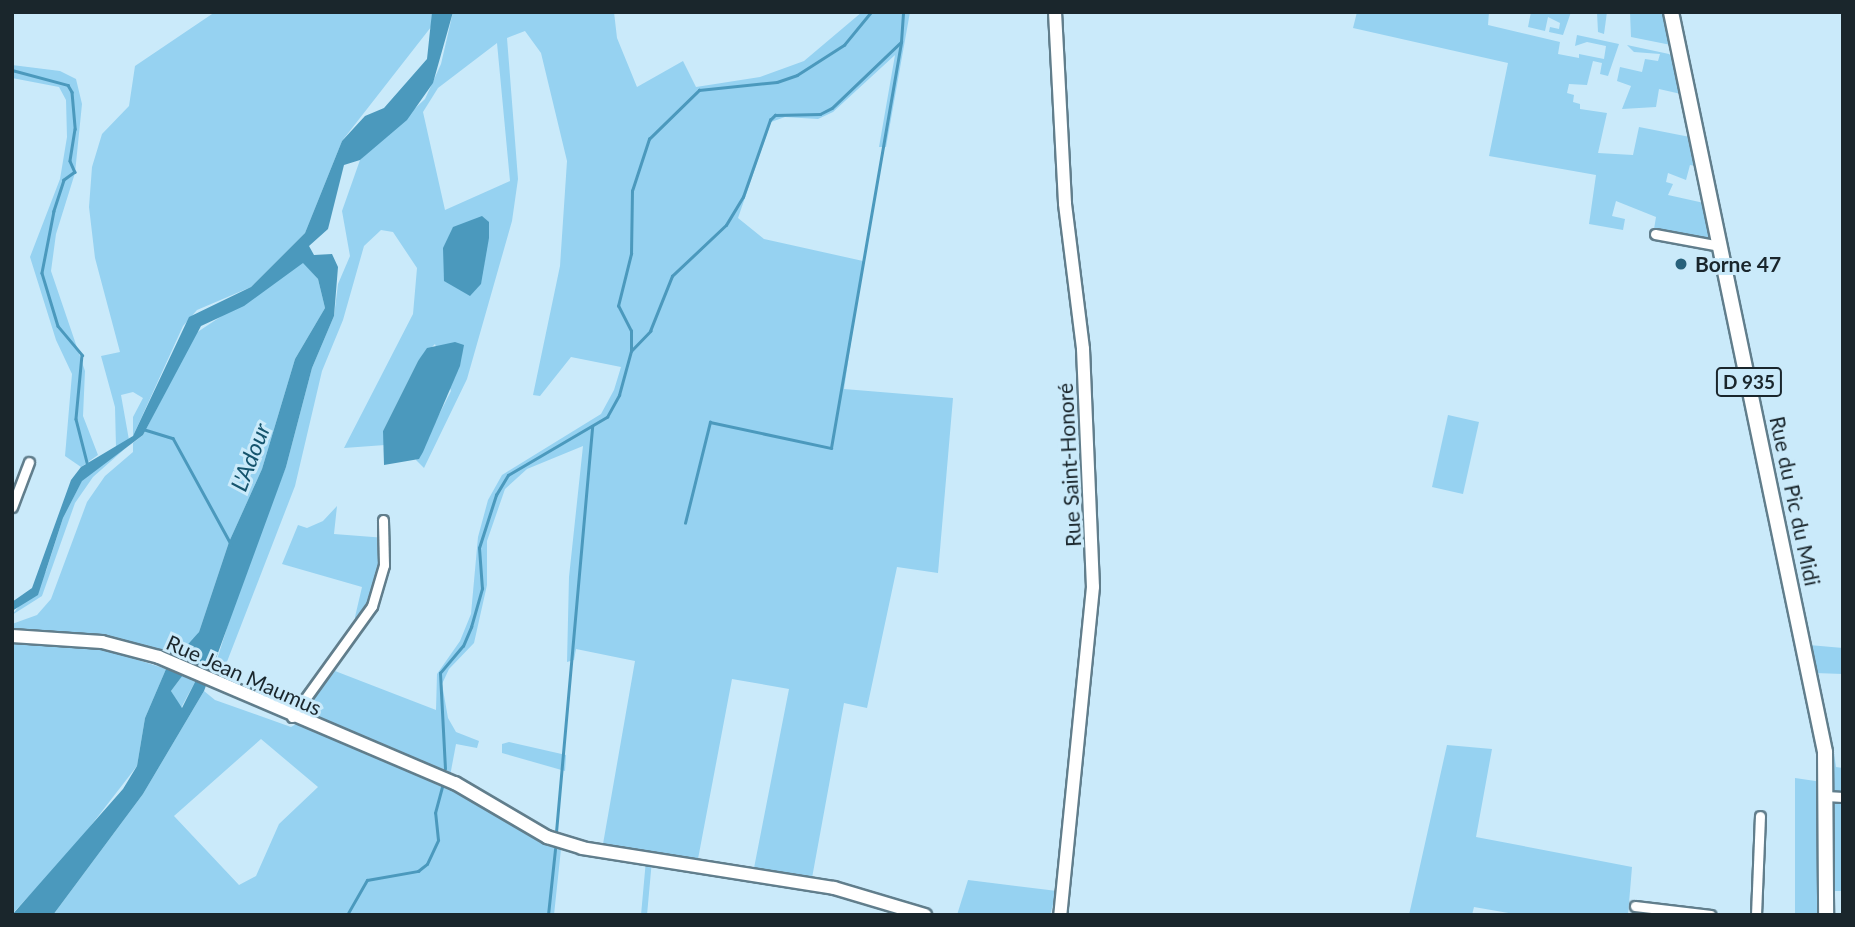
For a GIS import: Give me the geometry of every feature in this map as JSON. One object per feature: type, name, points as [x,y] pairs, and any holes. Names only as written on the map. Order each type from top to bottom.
[{"type":"main road","name":"Rue Saint-Honoré","points":[[1055,12],[1065,204],[1083,349],[1093,574],[1074,816],[1060,915]]},
{"type":"main road","name":"Rue du Pic du Midi","points":[[1671,12],[1825,752],[1826,796]]},
{"type":"main road","name":"Rue Jean Maumus","points":[[12,636],[102,642],[159,657],[221,682],[335,736],[455,783],[547,838],[582,848],[834,888],[925,915]]},
{"type":"main road","name":"D 935","points":[[1826,796],[1826,915]]},
{"type":"street","points":[[1655,234],[1720,246]]},
{"type":"street","points":[[12,507],[29,462]]},
{"type":"street","points":[[292,717],[372,606],[384,565],[383,520]]},
{"type":"street","points":[[1826,796],[1843,797]]},
{"type":"street","points":[[1756,915],[1760,816]]},
{"type":"street","points":[[1640,910],[1710,915]]},
{"type":"shaded area","points":[[215,12],[432,12],[431,27],[342,141],[305,233],[251,287],[197,310],[183,326],[133,436],[133,417],[143,398],[133,392],[121,395],[129,440],[116,447],[115,407],[101,356],[120,352],[95,258],[89,207],[92,167],[102,134],[129,106],[135,66]]},
{"type":"shaded area","points":[[432,12],[453,12],[433,83],[407,120],[360,160],[344,165],[328,229],[309,246],[314,255],[332,254],[338,267],[334,316],[312,368],[286,467],[204,691],[143,794],[53,915],[12,915],[123,789],[137,766],[145,718],[166,669],[199,632],[229,542],[262,469],[295,359],[325,308],[318,279],[303,263],[244,306],[201,326],[143,435],[82,481],[63,518],[38,595],[12,611],[12,602],[32,588],[71,480],[81,467],[133,436],[189,317],[251,287],[305,233],[342,141],[365,116],[384,108],[427,59]],"holes":[[[195,659],[196,680],[182,708],[171,691]]]},
{"type":"shaded area","points":[[453,12],[614,12],[617,38],[637,87],[683,61],[696,87],[760,77],[804,61],[862,12],[910,12],[886,147],[879,147],[895,55],[833,112],[818,119],[785,117],[771,122],[738,218],[764,239],[863,261],[844,389],[953,398],[938,573],[897,567],[867,708],[844,703],[812,878],[754,868],[789,689],[732,679],[698,859],[603,844],[635,661],[576,649],[574,660],[567,662],[569,577],[583,446],[527,469],[505,489],[487,541],[487,585],[474,643],[449,669],[442,684],[448,718],[456,732],[479,741],[477,748],[456,744],[450,776],[299,715],[335,671],[436,710],[437,674],[460,641],[471,614],[478,537],[488,500],[502,475],[601,414],[614,390],[621,367],[571,357],[540,396],[533,395],[560,266],[567,161],[541,53],[525,31],[507,38],[518,179],[512,221],[467,379],[424,468],[416,460],[451,391],[435,344],[418,361],[383,431],[385,445],[344,448],[413,314],[417,268],[393,232],[381,230],[364,246],[343,320],[322,371],[295,486],[223,672],[214,669],[249,558],[286,467],[312,368],[334,316],[338,284],[350,256],[342,211],[360,160],[425,99],[441,64]],"holes":[[[497,43],[510,181],[445,210],[423,112],[438,88]]]},
{"type":"shaded area","points":[[1357,12],[1489,12],[1488,25],[1560,42],[1558,54],[1579,58],[1579,54],[1604,59],[1606,46],[1587,42],[1575,46],[1577,35],[1619,44],[1608,76],[1600,74],[1602,63],[1593,61],[1587,85],[1569,84],[1567,93],[1574,95],[1573,102],[1580,104],[1580,109],[1607,113],[1598,153],[1633,155],[1639,127],[1690,137],[1696,166],[1690,165],[1686,180],[1668,173],[1666,182],[1673,184],[1668,195],[1704,203],[1712,240],[1654,229],[1656,217],[1616,201],[1612,216],[1625,219],[1623,230],[1589,224],[1596,175],[1489,156],[1508,63],[1353,28]]},
{"type":"shaded area","points":[[1531,12],[1571,12],[1563,35],[1549,32],[1550,27],[1559,29],[1560,23],[1548,17],[1545,31],[1528,27]]},
{"type":"shaded area","points":[[1597,12],[1607,12],[1604,34],[1598,32]]},
{"type":"shaded area","points":[[1630,12],[1668,12],[1671,45],[1631,37]]},
{"type":"shaded area","points":[[1627,45],[1669,54],[1675,60],[1681,94],[1659,89],[1656,107],[1622,109],[1631,86],[1617,81],[1620,67],[1642,72],[1645,59],[1658,61],[1660,54],[1634,52]]},
{"type":"shaded area","points":[[12,65],[60,71],[76,79],[82,104],[75,173],[56,234],[51,271],[85,371],[83,416],[98,455],[81,467],[65,456],[72,374],[56,340],[30,257],[60,179],[67,137],[66,100],[59,87],[12,78]]},
{"type":"shaded area","points":[[482,216],[489,222],[489,238],[481,284],[470,296],[444,281],[443,248],[453,227]]},
{"type":"shaded area","points":[[303,262],[318,279],[325,308],[295,359],[262,469],[229,542],[199,632],[188,648],[178,656],[98,636],[12,632],[12,624],[37,615],[51,599],[87,502],[105,476],[133,452],[133,443],[143,435],[196,333]]},
{"type":"shaded area","points":[[455,342],[464,345],[460,366],[419,459],[384,465],[383,431],[418,361],[427,348]]},
{"type":"shaded area","points":[[1448,415],[1479,422],[1463,494],[1432,487]]},
{"type":"shaded area","points":[[128,446],[93,477],[75,503],[42,596],[12,615],[46,571],[63,518],[82,480]]},
{"type":"shaded area","points":[[337,506],[334,534],[386,538],[388,553],[381,590],[362,630],[355,624],[355,617],[362,587],[282,564],[298,525],[307,528],[323,521]]},
{"type":"shaded area","points":[[13,641],[95,646],[166,669],[145,718],[137,766],[72,850],[12,914]]},
{"type":"shaded area","points":[[1809,645],[1843,648],[1843,674],[1815,673]]},
{"type":"shaded area","points":[[195,659],[196,680],[181,708],[171,691]]},
{"type":"shaded area","points":[[204,691],[215,700],[291,727],[296,724],[403,763],[561,849],[554,915],[53,915],[143,794]],"holes":[[[261,739],[318,787],[279,824],[256,876],[239,885],[174,816]]]},
{"type":"shaded area","points":[[509,742],[566,755],[565,771],[502,753],[502,744]]},
{"type":"shaded area","points":[[1447,745],[1492,749],[1476,837],[1632,867],[1628,915],[1520,915],[1474,907],[1472,915],[1409,915]]},
{"type":"shaded area","points":[[1828,746],[1833,746],[1836,767],[1843,768],[1843,791],[1832,791]]},
{"type":"shaded area","points":[[1795,778],[1822,782],[1819,915],[1795,915]]},
{"type":"shaded area","points":[[1837,799],[1843,800],[1843,891],[1832,891],[1831,803]]},
{"type":"shaded area","points":[[646,860],[652,860],[647,915],[641,915]]},
{"type":"shaded area","points":[[968,880],[1057,891],[1050,915],[957,915]]},
{"type":"waterway","points":[[445,769],[440,673],[463,646],[471,627],[482,589],[479,548],[496,495],[508,475],[607,417],[619,395],[631,351],[631,331],[618,306],[631,254],[632,191],[649,139],[699,90],[777,82],[797,75],[844,45],[871,12]]},
{"type":"waterway","points":[[631,351],[650,331],[672,276],[726,225],[743,197],[770,120],[775,115],[820,114],[832,108],[901,42],[903,12]]},
{"type":"waterway","points":[[685,523],[710,422],[831,448],[901,42]]},
{"type":"waterway","points":[[12,70],[68,85],[72,92],[75,129],[70,161],[75,172],[64,180],[54,211],[42,273],[58,326],[82,355],[76,419],[88,466]]},
{"type":"waterway","points":[[556,832],[592,427]]},
{"type":"waterway","points":[[143,429],[173,438],[231,544]]},
{"type":"waterway","points":[[347,915],[367,880],[418,871],[427,864],[438,840],[435,813],[442,786]]},
{"type":"waterway","points":[[548,915],[555,849]]},
{"type":"place","name":"Borne 47","points":[[1681,264]]},
{"type":"water label","name":"L'Adour","points":[[250,457]]}]
